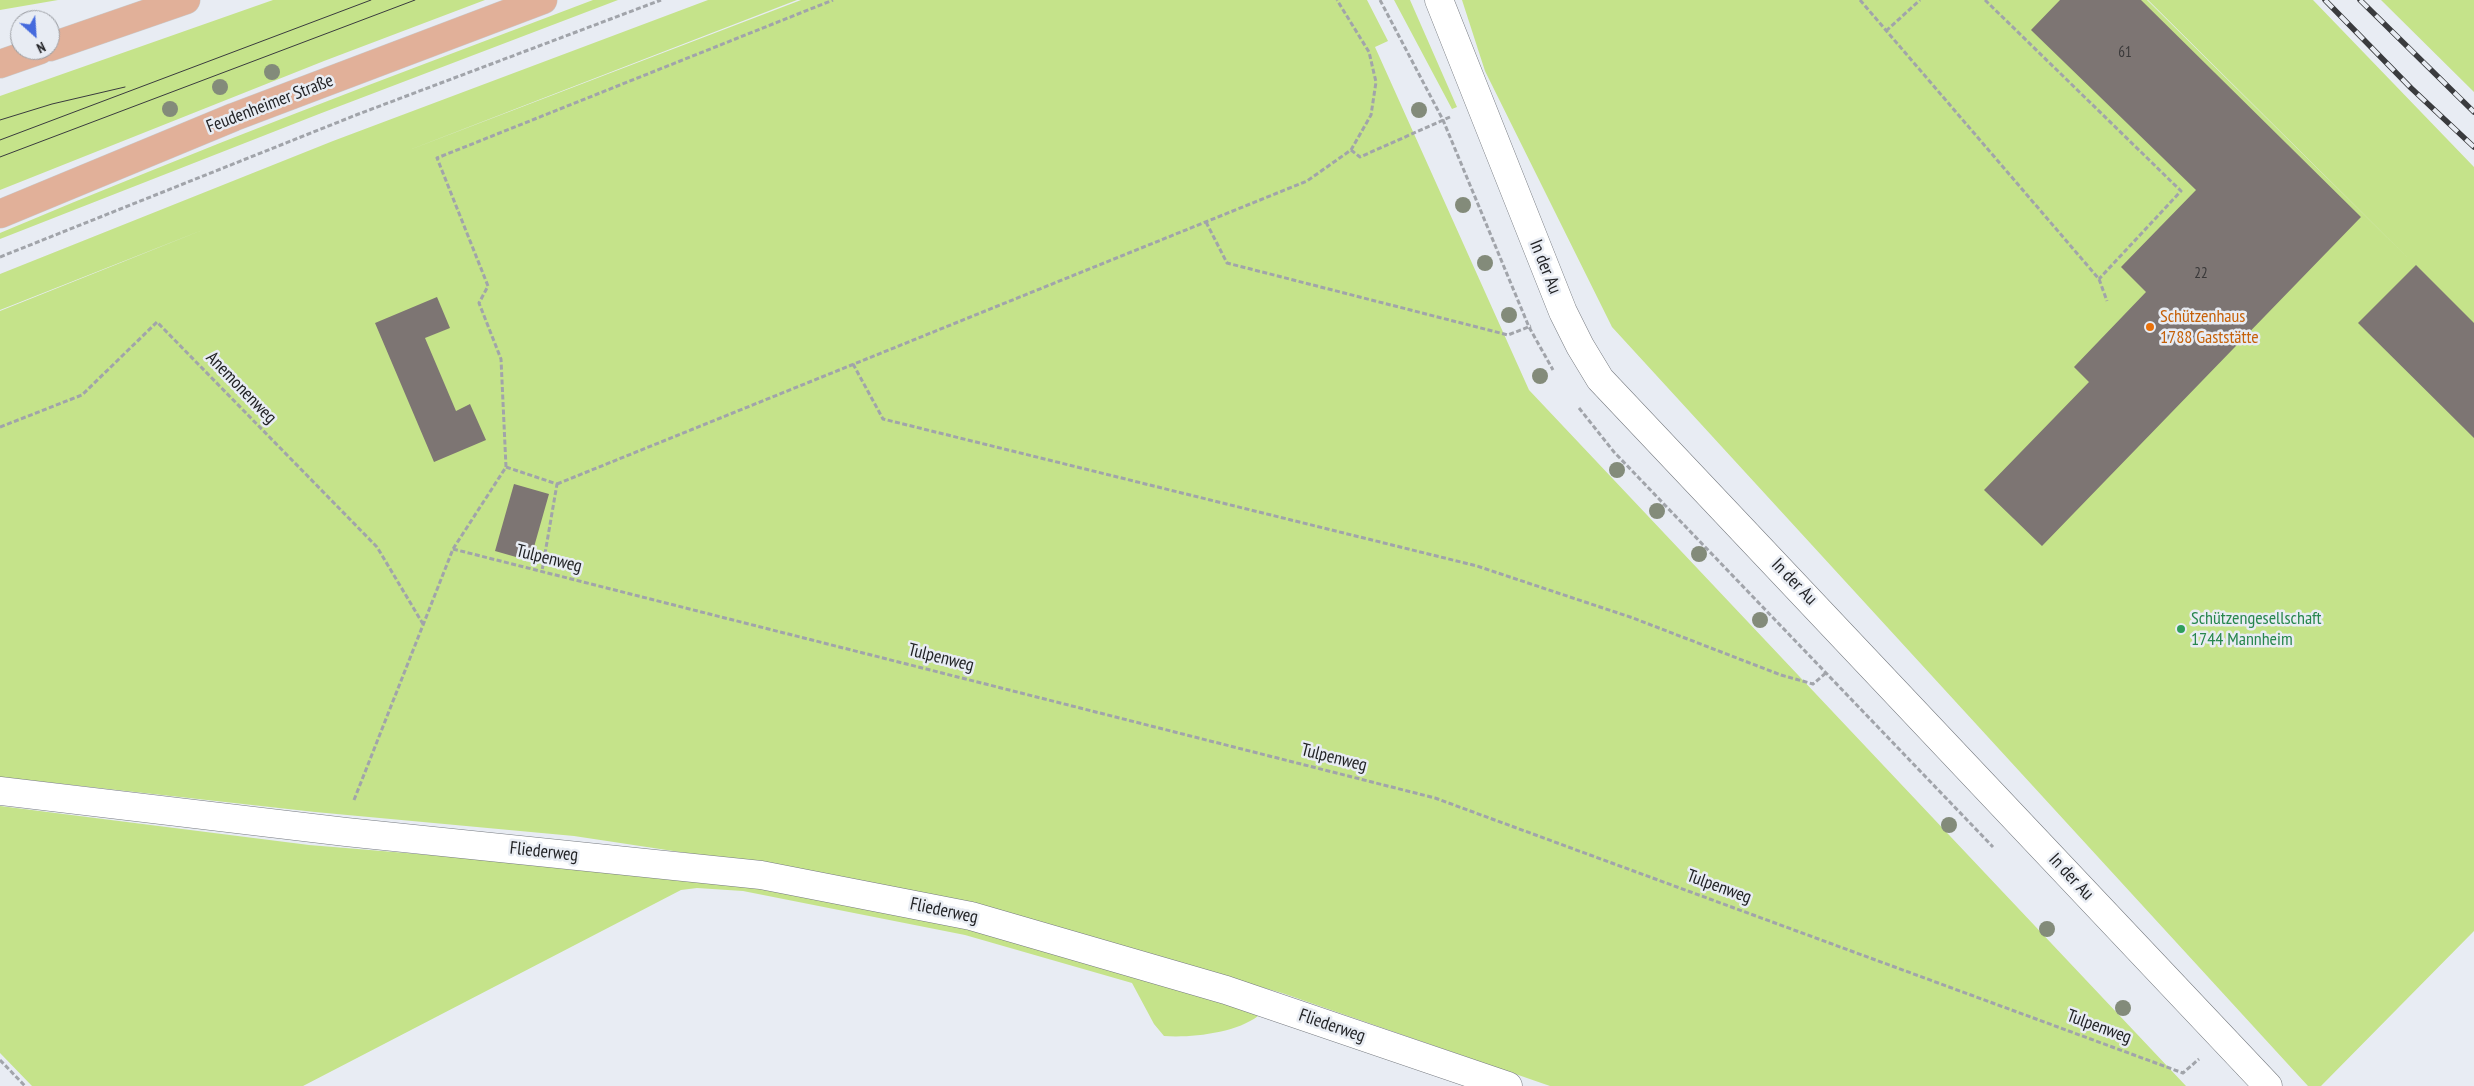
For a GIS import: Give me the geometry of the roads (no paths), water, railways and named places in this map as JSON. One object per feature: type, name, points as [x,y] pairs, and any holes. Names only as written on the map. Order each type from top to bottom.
[{"type":"main road","points":[[60,44],[186,0]]},
{"type":"main road","name":"Feudenheimer Straße","points":[[0,214],[234,117],[542,0]]},
{"type":"lane","name":"In der Au","points":[[1439,0],[1563,312],[1600,379],[2268,1086]]},
{"type":"lane","name":"Fliederweg","points":[[0,791],[352,833],[761,875],[971,916],[1226,990],[1508,1086]]},
{"type":"tram line","points":[[0,140],[371,0]]},
{"type":"tram line","points":[[0,157],[415,0]]},
{"type":"tram line","points":[[0,120],[52,104],[125,87]]},
{"type":"railway","points":[[2325,0],[2411,88],[2474,147]]},
{"type":"railway","points":[[2360,0],[2474,112]]},
{"type":"place","name":"Schützenhaus 1788 Gaststätte","points":[[2150,327]]},
{"type":"place","name":"Schützengesellschaft 1744 Mannheim","points":[[2181,629]]}]
